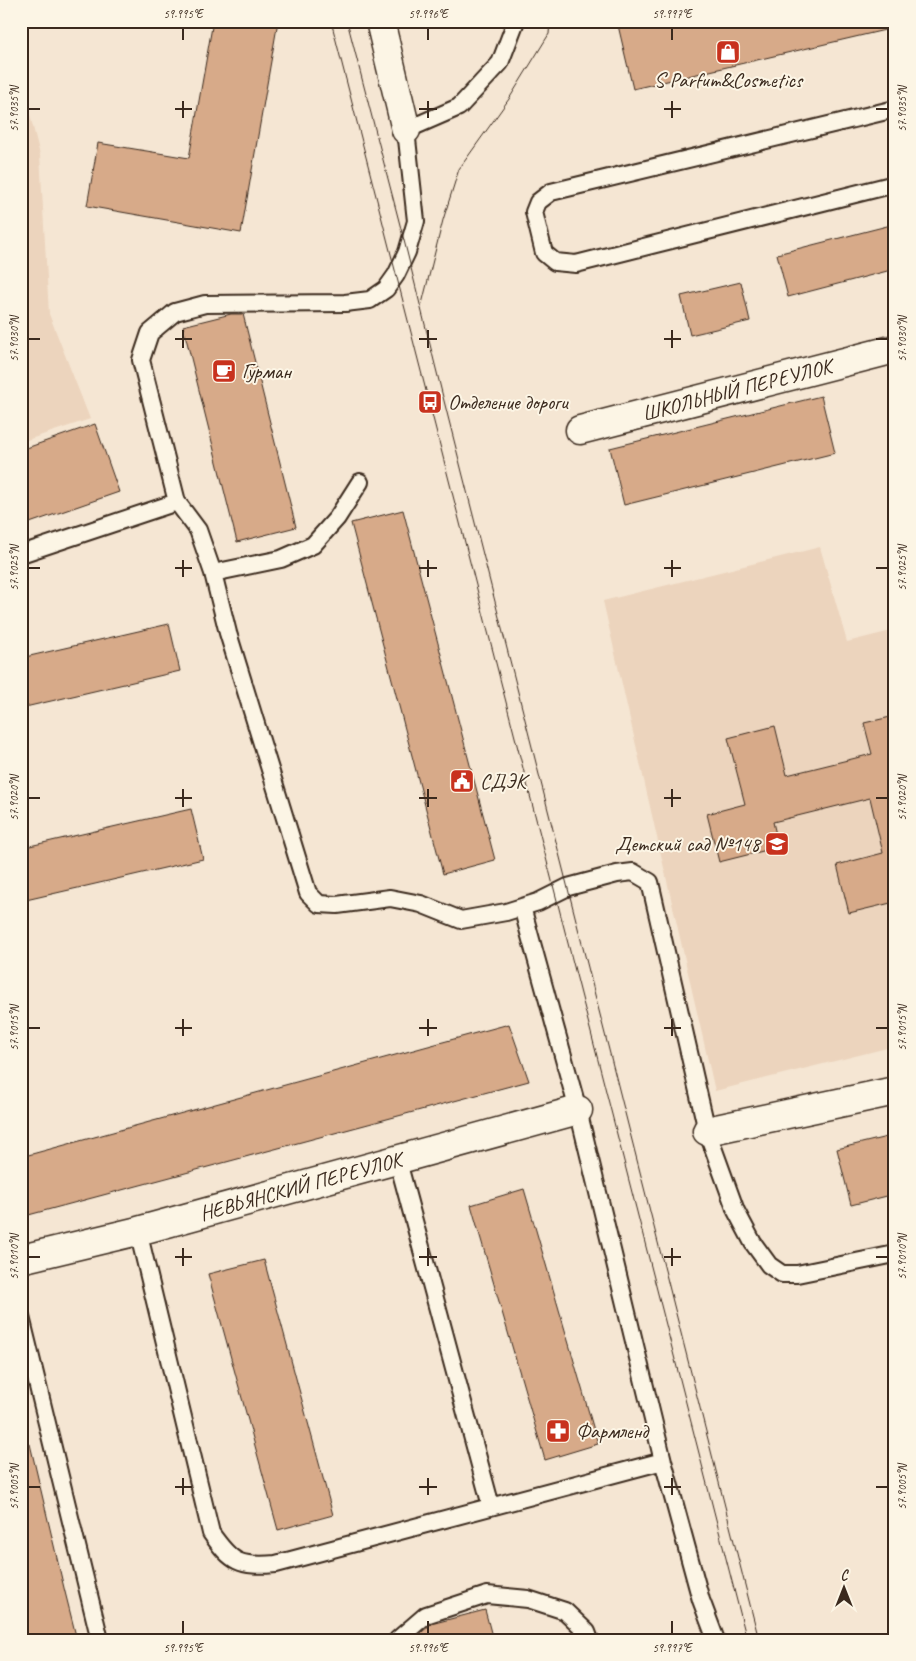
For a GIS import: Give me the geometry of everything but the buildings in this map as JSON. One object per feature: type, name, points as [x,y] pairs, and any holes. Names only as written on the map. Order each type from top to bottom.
[{"type":"street","points":[[380,21],[406,130]]},
{"type":"street","name":"ШКОЛЬНЫЙ ПЕРЕУЛОК","points":[[580,430],[895,349]]},
{"type":"street","points":[[708,1131],[895,1091]]},
{"type":"street","name":"НЕВЬЯНСКИЙ ПЕРЕУЛОК","points":[[21,1259],[138,1231],[397,1158],[578,1110]]},
{"type":"lane","points":[[516,21],[500,63],[459,107],[406,130],[416,221],[407,252],[396,275],[386,289],[370,300],[345,303],[205,304],[175,312],[150,333],[142,360],[177,502],[198,530],[213,573],[228,633],[308,894],[319,904],[337,905],[390,898],[421,904],[461,920],[506,912],[538,902],[568,887],[617,874],[633,872],[650,882],[708,1131],[736,1211],[753,1243],[769,1265],[782,1274],[797,1274],[895,1254]]},
{"type":"lane","points":[[894,186],[576,264],[556,262],[544,253],[534,212],[538,202],[551,192],[895,109]]},
{"type":"lane","points":[[213,573],[281,559],[313,545],[338,518],[360,482]]},
{"type":"lane","points":[[21,554],[177,502]]},
{"type":"lane","points":[[522,907],[578,1110],[663,1461],[701,1600],[716,1640]]},
{"type":"lane","points":[[397,1158],[491,1506]]},
{"type":"lane","points":[[138,1231],[211,1533],[226,1554],[242,1563],[257,1566],[276,1564],[663,1461]]},
{"type":"lane","points":[[21,1317],[100,1640]]},
{"type":"lane","points":[[397,1640],[426,1615],[487,1595],[528,1599],[566,1612],[586,1632],[590,1640]]},
{"type":"shaded area","points":[[21,79],[40,155],[49,314],[90,419],[21,442]]},
{"type":"shaded area","name":"Детский сад №148","points":[[820,547],[847,642],[895,630],[895,1046],[715,1091],[603,601]]},
{"type":"tram line","points":[[331,21],[747,1640]]},
{"type":"tram line","points":[[347,21],[759,1640]]},
{"type":"tram line","points":[[422,304],[443,220],[459,169],[509,99],[549,34],[550,21]]},
{"type":"place","name":"S Parfum&Cosmetics","points":[[728,52]]},
{"type":"place","name":"Гурман","points":[[224,371]]},
{"type":"place","name":"Отделение дороги","points":[[430,402]]},
{"type":"place","name":"СДЭК","points":[[462,781]]},
{"type":"place","name":"Детский сад №148","points":[[777,844]]},
{"type":"place","name":"Фармленд","points":[[558,1431]]}]
